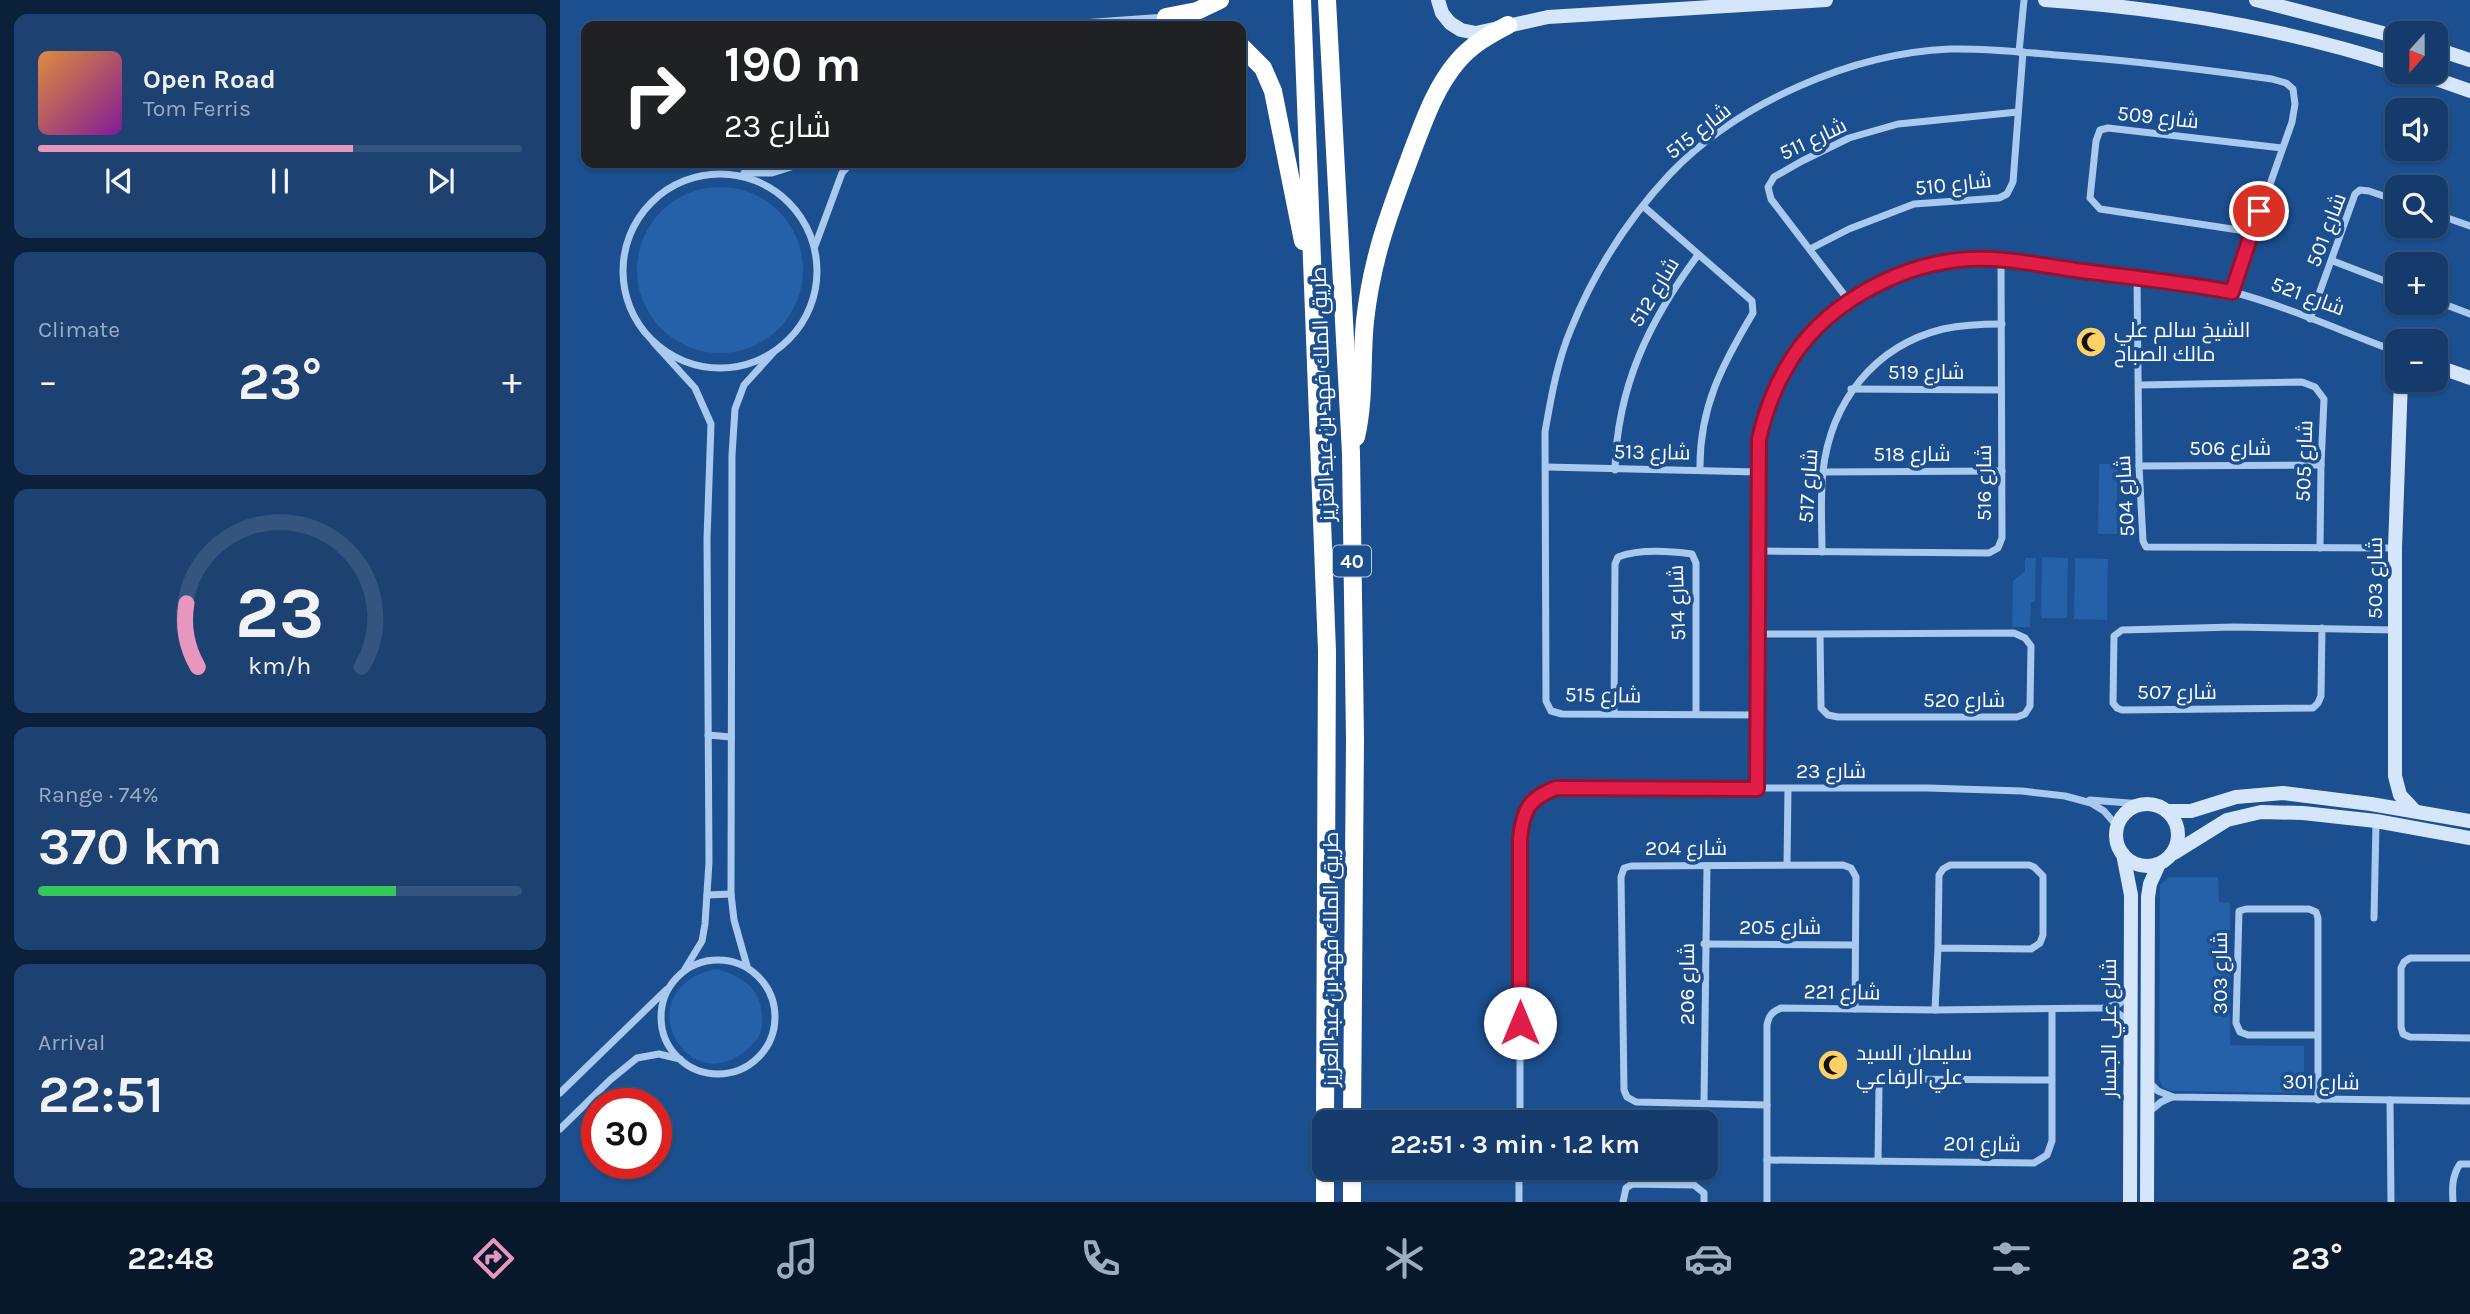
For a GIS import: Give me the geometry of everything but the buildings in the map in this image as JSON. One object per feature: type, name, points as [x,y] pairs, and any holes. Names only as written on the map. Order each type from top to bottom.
[{"type":"highway","points":[[1168,21],[1220,0]]},
{"type":"highway","name":"طريق الملك فهد بن عبد العزيز","points":[[1302,0],[1327,651],[1325,1110]]},
{"type":"highway","name":"طريق الملك فهد بن عبد العزيز","points":[[1327,0],[1351,453],[1355,739],[1352,1110]]},
{"type":"highway","points":[[1351,453],[1361,410],[1367,304],[1380,242],[1392,203],[1434,97],[1448,74],[1462,56],[1479,41],[1508,25]]},
{"type":"highway","points":[[1246,51],[1263,68],[1273,91],[1315,302]]},
{"type":"highway","points":[[1325,1180],[1325,1202]]},
{"type":"highway","points":[[1352,1180],[1352,1202]]},
{"type":"street","points":[[1438,0],[1446,18],[1461,30],[1482,32],[1536,18],[1577,14],[1826,0]]},
{"type":"street","name":"شارع 510","points":[[1810,249],[1849,229],[1914,204],[1999,198],[2007,194],[2013,182],[2024,0]]},
{"type":"street","points":[[2045,0],[2163,13],[2261,30],[2385,62]]},
{"type":"street","points":[[2256,0],[2385,34]]},
{"type":"street","name":"شارع 515","points":[[1756,715],[1562,714],[1551,711],[1546,701],[1545,432],[1551,396],[1570,331],[1593,282],[1643,206],[1672,172],[1744,115],[1810,82],[1874,60],[1895,56],[1951,49],[2021,52],[2210,70],[2280,81],[2290,86],[2295,98],[2292,122],[2232,292]]},
{"type":"street","points":[[2448,53],[2470,60]]},
{"type":"street","points":[[2448,83],[2470,91]]},
{"type":"street","name":"شارع 511","points":[[1849,301],[1771,199],[1768,187],[1774,177],[1801,160],[1849,138],[1898,124],[2018,112]]},
{"type":"street","name":"شارع 509","points":[[2252,232],[2100,209],[2090,198],[2096,141],[2100,130],[2108,128],[2282,148]]},
{"type":"street","points":[[560,1093],[648,1010],[685,969],[702,941],[707,895],[707,539],[711,424],[695,388],[654,343],[631,310],[624,286],[623,261],[628,237],[639,215],[655,198],[674,184],[719,173],[772,173],[788,168]]},
{"type":"street","points":[[815,247],[842,173],[846,168]]},
{"type":"street","points":[[671,984],[663,1003],[661,1023],[667,1043],[680,1059],[697,1070],[718,1074],[740,1070],[754,1062],[766,1049],[774,1033],[777,1015],[773,997],[747,966],[734,920],[731,894],[732,455],[735,410],[744,385],[802,325],[811,307],[817,277],[815,247],[805,223],[789,202],[769,187],[745,177],[719,173]]},
{"type":"street","name":"شارع 501","points":[[2310,319],[2356,194],[2360,190],[2385,197]]},
{"type":"street","points":[[1643,206],[1698,255]]},
{"type":"street","points":[[2448,218],[2470,226]]},
{"type":"street","name":"شارع 512","points":[[1615,470],[1620,416],[1649,330],[1671,290],[1698,255],[1752,301],[1754,306],[1753,313],[1714,385],[1699,443],[1700,470]]},
{"type":"street","name":"شارع 521","points":[[1757,789],[1759,439],[1765,414],[1789,362],[1812,334],[1849,301],[1886,279],[1925,265],[1961,260],[2001,260],[2176,281],[2232,292],[2385,347]]},
{"type":"street","name":"شارع 516","points":[[1759,551],[1989,553],[1998,548],[2002,538],[2001,260]]},
{"type":"street","points":[[2333,261],[2385,281]]},
{"type":"street","name":"شارع 504","points":[[2137,278],[2139,466],[2143,541],[2146,547],[2395,548]]},
{"type":"street","points":[[2448,306],[2470,314]]},
{"type":"street","name":"شارع 517","points":[[1822,552],[1822,472],[1828,442],[1851,389],[1873,366],[1917,338],[1943,329],[2002,324]]},
{"type":"street","points":[[654,343],[681,360],[712,368],[744,365],[773,353]]},
{"type":"street","points":[[2448,370],[2470,378]]},
{"type":"street","name":"شارع 505","points":[[2140,385],[2302,382],[2315,387],[2324,399],[2320,465],[2320,548]]},
{"type":"street","name":"شارع 519","points":[[1851,389],[2001,390]]},
{"type":"street","name":"شارع 503","points":[[2401,392],[2395,548],[2395,776],[2400,794],[2415,811]]},
{"type":"street","name":"شارع 506","points":[[2139,466],[2320,465]]},
{"type":"street","name":"شارع 513","points":[[1546,467],[1758,472]]},
{"type":"street","name":"شارع 518","points":[[1822,472],[2002,471]]},
{"type":"street","name":"شارع 514","points":[[1614,713],[1615,564],[1618,557],[1627,553],[1682,553],[1692,554],[1696,563],[1696,714]]},
{"type":"street","name":"شارع 507","points":[[2322,628],[2321,696],[2313,708],[2122,710],[2113,703],[2114,636],[2122,630],[2322,628],[2395,630]]},
{"type":"street","name":"شارع 520","points":[[1758,634],[1820,634],[2014,634],[2021,635],[2031,646],[2030,706],[2025,714],[2017,717],[1828,715],[1821,708],[1820,634]]},
{"type":"street","points":[[708,735],[732,737]]},
{"type":"street","points":[[2371,804],[2385,793],[2395,776]]},
{"type":"street","name":"شارع 23","points":[[1520,1110],[1520,838],[1524,814],[1537,796],[1556,788],[1928,788],[2022,791],[2143,804]]},
{"type":"street","points":[[1787,864],[1788,789]]},
{"type":"street","points":[[2167,811],[2191,811],[2236,797],[2269,793],[2371,804],[2470,821]]},
{"type":"street","name":"شارع 23","points":[[2079,799],[2104,811],[2117,826]]},
{"type":"street","points":[[2174,853],[2179,835],[2178,826],[2160,806],[2143,804],[2127,812],[2117,826],[2116,839],[2123,855],[2139,866],[2159,864],[2211,828],[2248,814],[2275,811],[2376,821],[2470,838]]},
{"type":"street","points":[[2374,918],[2376,821]]},
{"type":"street","name":"شارع علي الجسار","points":[[2123,855],[2130,895],[2130,1202]]},
{"type":"street","name":"شارع 204","points":[[1767,1105],[1636,1102],[1628,1097],[1624,1090],[1621,877],[1624,869],[1631,866],[1787,864],[1843,865],[1851,868],[1856,877],[1855,1009]]},
{"type":"street","points":[[1935,1010],[1939,875],[1942,869],[1950,864],[2029,865],[2043,876],[2043,935],[2040,943],[2031,949],[1938,948]]},
{"type":"street","name":"شارع علي الجسار","points":[[2147,1202],[2148,897],[2150,884],[2159,864]]},
{"type":"street","name":"شارع 206","points":[[1704,1103],[1707,866]]},
{"type":"street","points":[[707,895],[731,894]]},
{"type":"street","name":"شارع 303","points":[[2317,1035],[2248,1035],[2240,1032],[2236,1023],[2239,911],[2309,909],[2316,912],[2318,1100]]},
{"type":"street","name":"شارع 205","points":[[1704,944],[1855,945]]},
{"type":"street","points":[[2470,958],[2410,958],[2404,962],[2401,968],[2400,1027],[2403,1034],[2410,1037],[2470,1038]]},
{"type":"street","points":[[685,969],[705,960],[726,959],[747,966]]},
{"type":"street","name":"شارع 221","points":[[1767,1202],[1767,1025],[1769,1016],[1781,1008],[2103,1008],[2119,1004],[2131,992]]},
{"type":"street","name":"شارع 221","points":[[2103,1008],[2119,1014],[2131,1023]]},
{"type":"street","name":"شارع 201","points":[[1767,1160],[2034,1163],[2047,1155],[2052,1141],[2052,1009]]},
{"type":"street","points":[[560,1129],[610,1080],[637,1058],[659,1054],[680,1059]]},
{"type":"street","points":[[1878,1161],[1879,1087],[1882,1081],[2050,1080]]},
{"type":"street","points":[[2148,1081],[2158,1091],[2173,1097]]},
{"type":"street","points":[[2148,1114],[2161,1101],[2173,1097]]},
{"type":"street","name":"شارع 301","points":[[2173,1097],[2470,1101]]},
{"type":"street","points":[[2390,1100],[2391,1202]]},
{"type":"street","points":[[2453,1202],[2454,1173],[2460,1164],[2470,1164]]},
{"type":"street","points":[[2130,1178],[2139,1181],[2147,1178]]},
{"type":"street","points":[[1519,1202],[1520,1180]]},
{"type":"street","points":[[1623,1202],[1626,1188],[1632,1184],[1694,1185],[1704,1193],[1704,1202]]},
{"type":"shaded area","points":[[720,187],[752,194],[766,201],[778,212],[789,224],[796,238],[803,270],[796,302],[789,316],[778,328],[766,339],[752,346],[720,353],[688,346],[674,339],[662,328],[651,316],[644,302],[637,270],[644,238],[651,224],[662,212],[674,201],[688,194]]},
{"type":"shaded area","points":[[2099,464],[2117,464],[2117,534],[2098,534]]},
{"type":"shaded area","points":[[2042,557],[2068,558],[2067,618],[2041,618]]},
{"type":"shaded area","points":[[2025,558],[2036,558],[2035,602],[2031,602],[2030,627],[2012,627],[2013,581],[2025,571]]},
{"type":"shaded area","points":[[2075,558],[2108,559],[2107,620],[2074,619]]},
{"type":"shaded area","points":[[2169,877],[2218,877],[2219,902],[2230,903],[2230,1045],[2304,1046],[2304,1093],[2170,1091],[2163,1087],[2159,1079],[2160,885]]},
{"type":"shaded area","points":[[716,969],[742,980],[755,992],[761,1009],[762,1025],[757,1039],[733,1059],[710,1064],[691,1056],[676,1041],[670,1021],[673,1000],[687,981]]},
{"type":"place","name":"الشيخ سالم علي مالك الصباح","points":[[2091,342]]},
{"type":"place","name":"سليمان السيد علي الرفاعي","points":[[1833,1065]]},
{"type":"route","points":[[1520,1023],[1520,838],[1524,814],[1537,796],[1556,788],[1757,789],[1759,439],[1765,414],[1778,383],[1789,362],[1812,334],[1849,301],[1886,279],[1925,265],[1961,260],[2001,260],[2176,281],[2232,292],[2259,211]]}]
